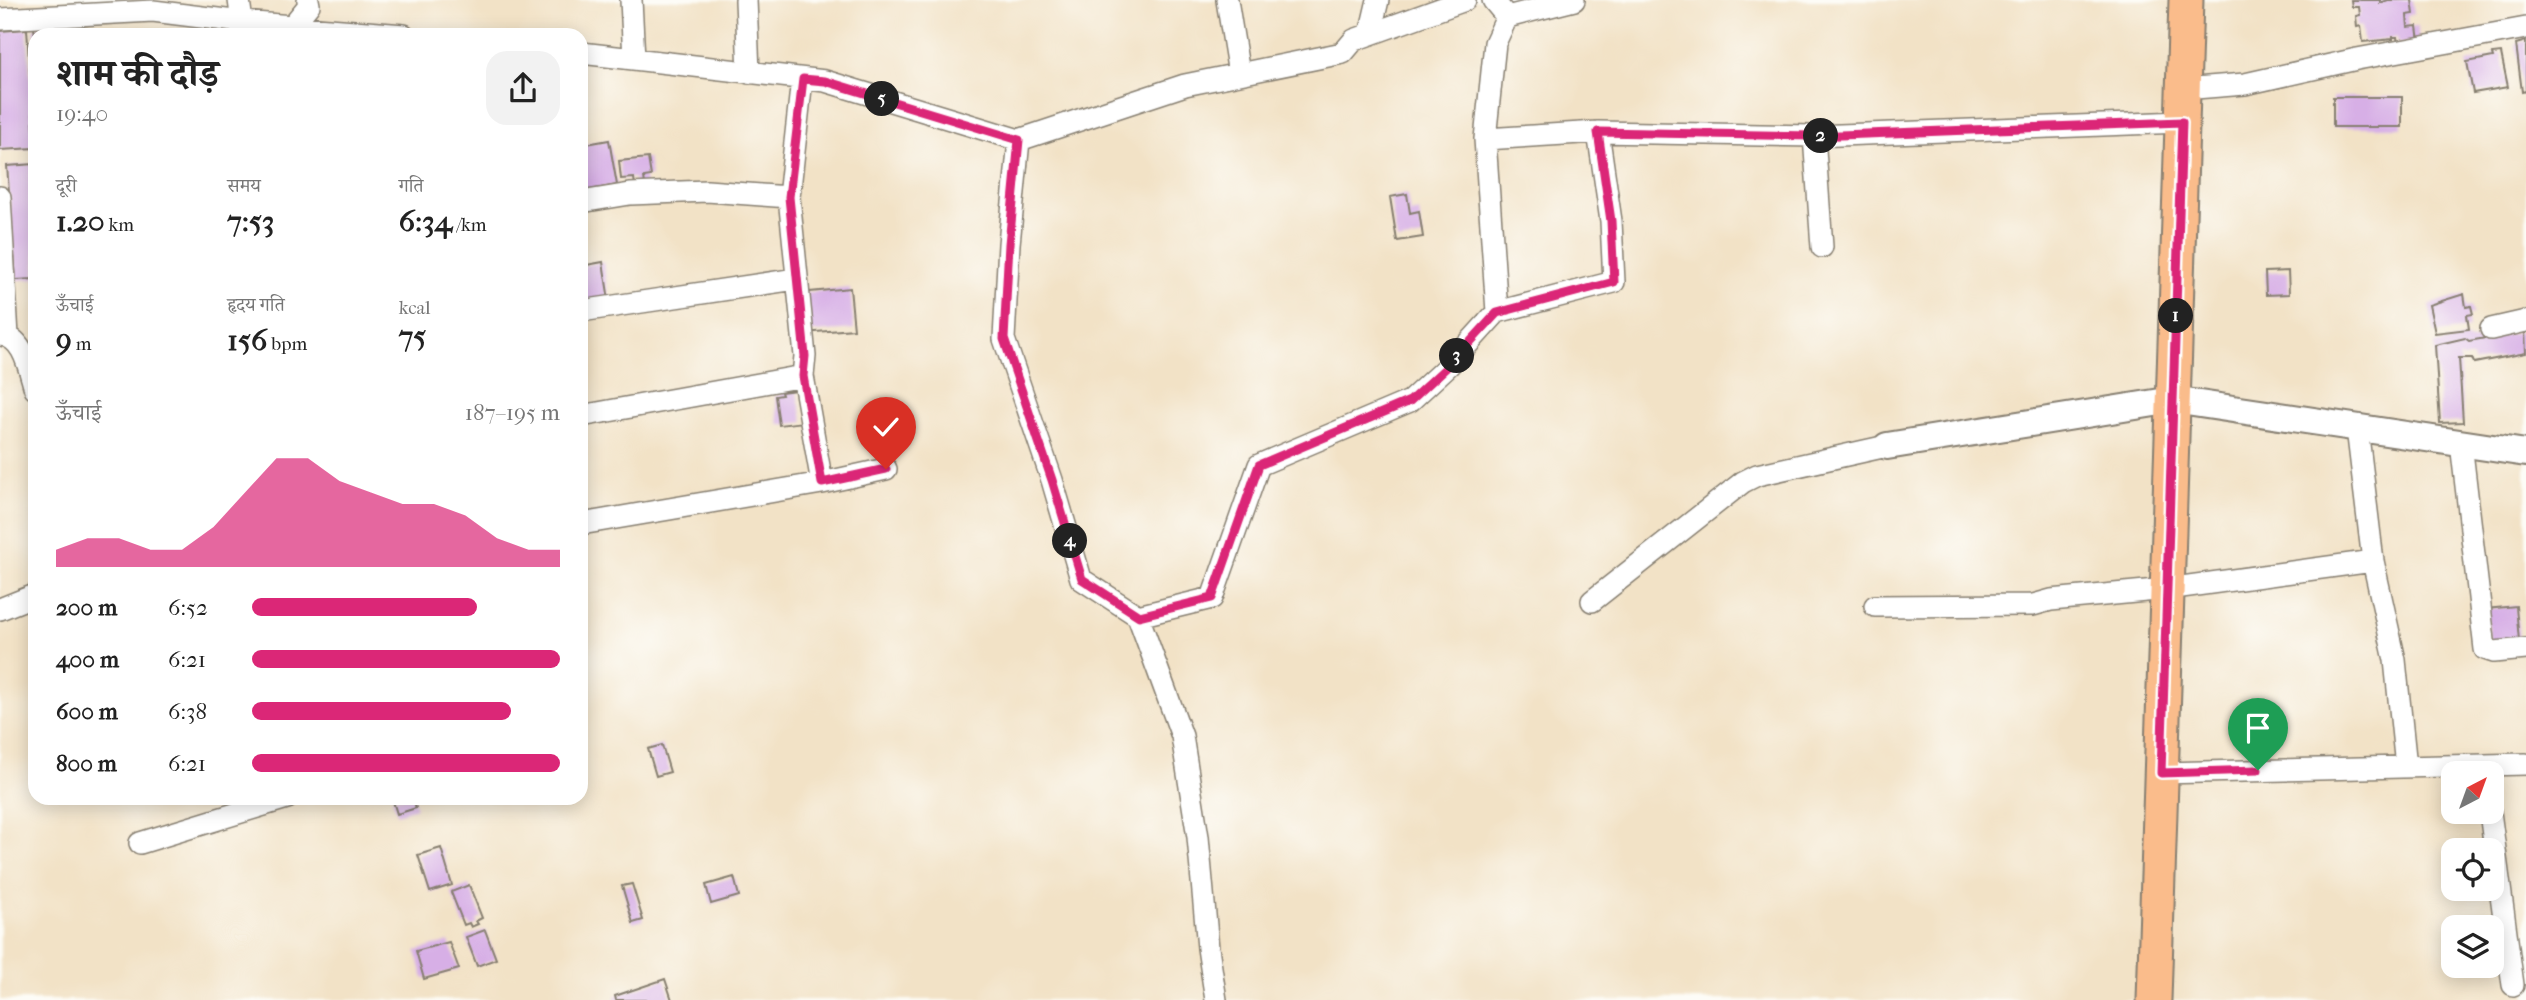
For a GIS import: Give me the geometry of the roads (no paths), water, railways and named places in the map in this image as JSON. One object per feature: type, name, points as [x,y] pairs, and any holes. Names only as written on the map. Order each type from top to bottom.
[{"type":"main road","points":[[2154,1000],[2186,0]]},
{"type":"street","points":[[239,0],[242,22]]},
{"type":"street","points":[[294,28],[309,5],[308,0]]},
{"type":"street","points":[[631,0],[634,59]]},
{"type":"street","points":[[746,0],[749,73]]},
{"type":"street","points":[[1227,0],[1239,74]]},
{"type":"street","points":[[1370,34],[1378,0]]},
{"type":"street","points":[[588,54],[825,81],[1019,140],[1185,85],[1343,52],[1354,40],[1465,0]]},
{"type":"street","points":[[1493,0],[1507,17]]},
{"type":"street","points":[[1507,17],[1574,0]]},
{"type":"street","points":[[0,19],[152,5],[275,28]]},
{"type":"street","points":[[1497,313],[1485,139],[1495,43],[1507,17]]},
{"type":"street","points":[[2183,89],[2245,84],[2357,59],[2526,28]]},
{"type":"street","points":[[803,79],[789,197],[805,356],[803,376],[822,483]]},
{"type":"street","points":[[1485,139],[1598,132],[1814,136],[2182,122]]},
{"type":"street","points":[[1139,616],[1212,598],[1259,465],[1410,401],[1449,365],[1497,313],[1614,282],[1611,221],[1598,132]]},
{"type":"street","points":[[1814,136],[1822,247]]},
{"type":"street","points":[[1019,140],[1009,244],[1004,339],[1082,579],[1139,616],[1182,736],[1198,837],[1208,948],[1216,1000]]},
{"type":"street","points":[[588,201],[630,194],[706,191],[789,197]]},
{"type":"street","points":[[0,197],[4,335],[28,356]]},
{"type":"street","points":[[588,310],[796,279]]},
{"type":"street","points":[[2491,329],[2526,321]]},
{"type":"street","points":[[588,415],[803,376]]},
{"type":"street","points":[[1592,601],[1757,475],[1887,446],[2173,400],[2526,453]]},
{"type":"street","points":[[2357,428],[2373,561],[2395,660],[2406,767]]},
{"type":"street","points":[[2460,443],[2485,649],[2494,652],[2526,649]]},
{"type":"street","points":[[588,523],[822,483],[886,469]]},
{"type":"street","points":[[1875,606],[2008,606],[2167,589],[2373,561]]},
{"type":"street","points":[[0,610],[28,598]]},
{"type":"street","points":[[2504,767],[2526,764]]},
{"type":"street","points":[[2161,773],[2441,768]]},
{"type":"street","points":[[140,843],[239,805]]},
{"type":"street","points":[[2492,824],[2514,985]]}]
